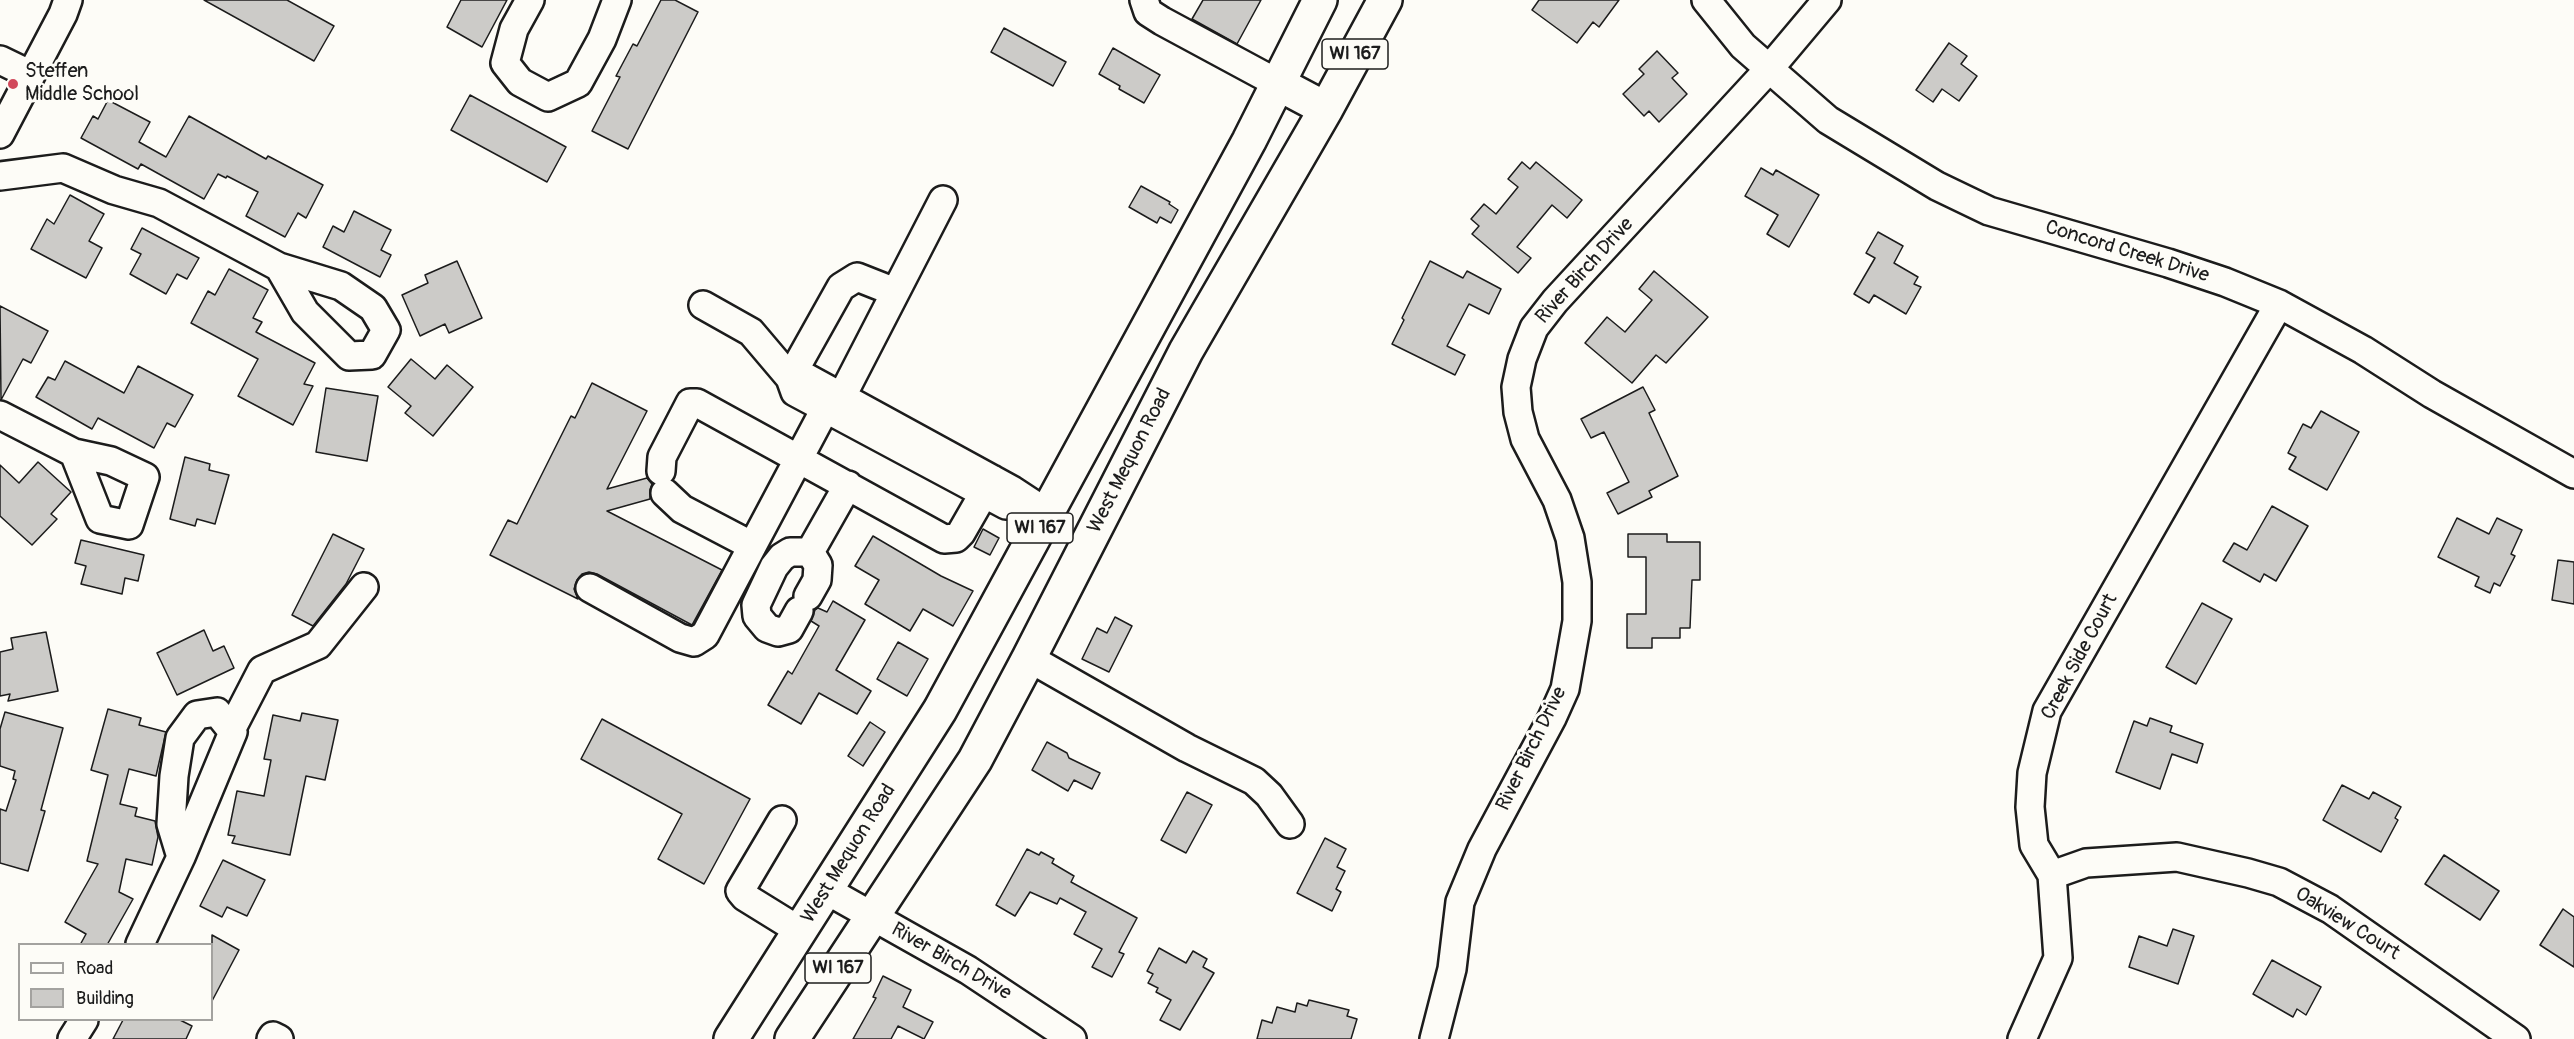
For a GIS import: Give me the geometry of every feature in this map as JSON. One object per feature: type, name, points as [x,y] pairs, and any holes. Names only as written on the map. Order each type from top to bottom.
[{"type":"main road","name":"West Mequon Road","points":[[731,1039],[940,710],[1039,508],[1244,151],[1320,0]]},
{"type":"main road","name":"West Mequon Road","points":[[792,1039],[975,760],[1186,351],[1326,109],[1385,0]]},
{"type":"main road","points":[[1277,83],[1326,109]]},
{"type":"main road","points":[[1039,508],[1092,535]]},
{"type":"street","points":[[0,134],[63,14],[68,0]]},
{"type":"street","points":[[530,0],[514,29],[506,63],[520,82],[548,97],[578,83],[602,39],[617,0]]},
{"type":"street","points":[[1144,0],[1148,12],[1162,21],[1277,83]]},
{"type":"street","name":"Concord Creek Drive","points":[[1706,0],[1743,46],[1828,120],[1937,186],[1989,211],[2168,263],[2225,282],[2279,304],[2574,474]]},
{"type":"street","name":"River Birch Drive","points":[[1434,1039],[1452,969],[1460,902],[1482,849],[1552,718],[1565,689],[1577,621],[1577,582],[1570,538],[1557,500],[1525,440],[1518,412],[1516,387],[1522,359],[1534,328],[1555,301],[1769,69],[1827,0]]},
{"type":"street","points":[[0,60],[31,75]]},
{"type":"street","points":[[0,176],[63,168],[114,190],[159,203],[279,267]]},
{"type":"street","points":[[590,588],[680,638],[694,642],[705,635],[800,458],[895,292],[943,200]]},
{"type":"street","points":[[790,378],[841,287],[856,278],[895,292]]},
{"type":"street","points":[[703,304],[751,332],[790,378]]},
{"type":"street","name":"Creek Side Court","points":[[2022,1039],[2058,958],[2052,875],[2034,845],[2030,807],[2032,773],[2047,711],[2279,304]]},
{"type":"street","points":[[790,378],[800,374],[834,399],[988,486],[1039,508]]},
{"type":"street","points":[[753,544],[743,542],[682,509],[663,482],[662,457],[690,403],[697,403],[944,538],[956,538],[961,533],[988,486]]},
{"type":"street","points":[[0,415],[74,453]]},
{"type":"street","points":[[810,552],[848,485]]},
{"type":"street","points":[[790,552],[810,552],[818,565],[817,580],[804,603],[789,629],[778,632],[767,628],[757,616],[756,605],[774,567],[782,557],[790,552]]},
{"type":"street","points":[[231,730],[262,670],[318,645],[364,587]]},
{"type":"street","points":[[1029,658],[1187,748],[1254,781],[1269,795],[1290,824]]},
{"type":"street","points":[[141,943],[181,856],[233,732],[216,712],[197,716],[180,738],[174,776],[171,824],[181,856]]},
{"type":"street","points":[[782,820],[740,891],[745,897],[800,931]]},
{"type":"street","name":"Oakview Court","points":[[2052,875],[2086,863],[2177,857],[2279,882],[2340,916],[2516,1039]]},
{"type":"street","name":"River Birch Drive","points":[[826,890],[968,970],[1072,1039]]},
{"type":"street","points":[[72,1039],[83,1021]]},
{"type":"building","points":[[204,0],[287,0],[334,26],[314,61]]},
{"type":"building","points":[[461,0],[507,0],[482,47],[447,27]]},
{"type":"building","points":[[661,0],[675,0],[698,12],[628,149],[592,131],[620,77],[616,76],[633,44],[637,46]]},
{"type":"building","points":[[1203,0],[1261,0],[1237,44],[1192,19]]},
{"type":"building","points":[[1539,0],[1619,0],[1599,27],[1593,22],[1577,43],[1532,10]]},
{"type":"building","points":[[1004,28],[1066,62],[1053,86],[991,52]]},
{"type":"building","points":[[1949,43],[1967,56],[1961,64],[1977,76],[1959,101],[1942,89],[1933,102],[1916,90]]},
{"type":"building","points":[[1113,48],[1160,75],[1144,103],[1099,74]]},
{"type":"building","points":[[1657,51],[1678,73],[1672,78],[1687,94],[1659,122],[1649,111],[1644,116],[1623,94],[1644,74],[1639,69]]},
{"type":"building","points":[[470,95],[566,147],[547,182],[451,130]]},
{"type":"building","points":[[108,100],[150,122],[139,142],[166,157],[189,116],[266,159],[268,156],[323,185],[306,218],[298,213],[285,237],[246,216],[258,192],[227,176],[226,178],[218,174],[204,199],[141,164],[138,169],[81,138],[93,116],[98,119]]},
{"type":"building","points":[[1522,162],[1530,169],[1536,162],[1582,200],[1567,218],[1552,205],[1517,247],[1531,258],[1518,273],[1472,234],[1479,226],[1471,219],[1484,204],[1496,214],[1518,187],[1508,179]]},
{"type":"building","points":[[1761,168],[1773,175],[1776,170],[1819,195],[1789,247],[1767,234],[1778,215],[1745,196]]},
{"type":"building","points":[[1141,186],[1170,202],[1169,204],[1178,210],[1171,223],[1160,217],[1157,223],[1129,207]]},
{"type":"building","points":[[70,195],[104,214],[89,241],[102,248],[86,278],[31,249],[47,219],[54,224]]},
{"type":"building","points":[[354,211],[391,230],[381,250],[391,255],[380,277],[323,247],[333,226],[344,232]]},
{"type":"building","points":[[142,228],[199,258],[187,279],[177,274],[166,294],[130,274],[141,254],[131,249]]},
{"type":"building","points":[[1878,232],[1903,246],[1894,263],[1918,277],[1914,284],[1921,287],[1906,314],[1874,295],[1869,303],[1854,294],[1875,258],[1866,253]]},
{"type":"building","points":[[457,261],[482,318],[449,333],[445,324],[420,336],[402,295],[428,283],[425,275]]},
{"type":"building","points":[[1430,261],[1463,278],[1467,271],[1501,289],[1489,314],[1469,304],[1447,346],[1465,355],[1455,375],[1392,344]]},
{"type":"building","points":[[229,269],[268,290],[253,318],[262,322],[256,332],[315,363],[304,384],[313,386],[293,425],[238,396],[258,359],[191,323],[208,291],[215,295]]},
{"type":"building","points":[[1654,271],[1708,317],[1666,363],[1656,355],[1632,383],[1585,343],[1607,317],[1625,332],[1652,300],[1639,289]]},
{"type":"building","points":[[0,306],[48,331],[31,363],[23,359],[1,400]]},
{"type":"building","points":[[411,359],[435,379],[447,365],[473,387],[433,436],[405,413],[411,406],[388,387]]},
{"type":"building","points":[[65,361],[124,393],[138,366],[193,395],[175,427],[167,423],[154,448],[98,418],[92,429],[36,397],[48,377],[55,380]]},
{"type":"building","points":[[592,383],[647,411],[607,489],[647,478],[652,484],[650,499],[607,511],[722,570],[692,625],[597,574],[589,572],[582,574],[577,580],[574,589],[578,599],[490,555],[508,520],[517,524],[571,416],[575,418]]},
{"type":"building","points":[[1643,387],[1655,410],[1649,413],[1678,476],[1649,491],[1652,497],[1618,514],[1607,493],[1629,482],[1604,432],[1591,438],[1581,419]]},
{"type":"building","points":[[326,388],[378,396],[367,461],[316,452]]},
{"type":"building","points":[[2321,411],[2359,432],[2327,490],[2289,469],[2296,457],[2288,453],[2303,424],[2311,428]]},
{"type":"building","points":[[185,457],[210,464],[209,470],[229,475],[215,524],[197,519],[195,526],[170,519]]},
{"type":"building","points":[[38,462],[71,492],[51,514],[57,519],[32,545],[0,516],[0,465],[19,483]]},
{"type":"building","points":[[2272,506],[2308,526],[2276,581],[2264,574],[2260,582],[2223,561],[2234,543],[2247,550]]},
{"type":"building","points":[[2457,518],[2489,534],[2497,518],[2522,530],[2511,554],[2515,556],[2500,586],[2494,583],[2490,593],[2475,586],[2479,577],[2438,557]]},
{"type":"building","points":[[983,529],[999,538],[990,555],[974,547]]},
{"type":"building","points":[[333,534],[364,549],[346,584],[313,626],[292,615]]},
{"type":"building","points":[[1628,534],[1667,534],[1667,542],[1700,542],[1700,580],[1692,580],[1690,628],[1680,628],[1680,638],[1652,638],[1652,648],[1627,648],[1627,614],[1646,614],[1646,557],[1628,557]]},
{"type":"building","points":[[873,536],[941,576],[973,591],[953,626],[923,609],[910,631],[865,604],[879,580],[855,566]]},
{"type":"building","points":[[81,540],[144,555],[138,581],[125,578],[122,594],[81,584],[86,566],[75,563]]},
{"type":"building","points":[[2558,560],[2574,562],[2574,604],[2552,600]]},
{"type":"building","points":[[833,601],[865,620],[836,670],[871,691],[857,714],[819,693],[801,724],[768,705],[788,671],[792,674],[819,626],[811,621],[815,610],[818,608],[827,612]]},
{"type":"building","points":[[2202,603],[2232,619],[2196,684],[2166,667]]},
{"type":"building","points":[[1115,617],[1132,626],[1109,672],[1082,659],[1097,628],[1107,633]]},
{"type":"building","points":[[204,630],[213,651],[224,646],[234,668],[177,695],[157,653]]},
{"type":"building","points":[[46,632],[58,691],[8,701],[10,694],[0,696],[0,652],[13,649],[11,638]]},
{"type":"building","points":[[898,642],[928,659],[907,696],[877,679]]},
{"type":"building","points":[[108,709],[141,718],[139,725],[166,732],[156,776],[129,769],[120,804],[137,808],[135,816],[155,821],[158,837],[152,865],[126,859],[119,892],[133,899],[108,943],[81,943],[86,934],[65,922],[98,864],[87,861],[108,775],[91,770]]},
{"type":"building","points":[[5,712],[63,728],[41,810],[45,811],[28,871],[0,863],[0,809],[6,811],[16,780],[13,779],[15,771],[0,766],[0,729]]},
{"type":"building","points":[[302,713],[338,720],[325,780],[306,776],[290,855],[232,843],[235,836],[228,835],[237,791],[264,796],[271,760],[264,759],[273,715],[300,721]]},
{"type":"building","points":[[2150,718],[2172,726],[2170,732],[2203,744],[2197,763],[2172,754],[2160,789],[2116,772],[2134,721],[2147,726]]},
{"type":"building","points":[[602,719],[750,799],[704,884],[658,859],[682,814],[581,759]]},
{"type":"building","points":[[870,722],[885,732],[863,766],[848,756]]},
{"type":"building","points":[[1047,742],[1067,753],[1069,758],[1100,773],[1092,789],[1074,780],[1068,791],[1032,770]]},
{"type":"building","points":[[2342,785],[2369,799],[2373,792],[2401,807],[2395,818],[2398,820],[2381,852],[2323,820]]},
{"type":"building","points":[[1187,792],[1212,805],[1186,853],[1161,840]]},
{"type":"building","points":[[1325,838],[1346,849],[1337,867],[1345,871],[1336,889],[1341,892],[1332,911],[1297,893]]},
{"type":"building","points":[[1027,849],[1039,855],[1041,852],[1054,859],[1052,863],[1074,876],[1071,882],[1137,918],[1119,952],[1124,954],[1112,977],[1092,967],[1102,949],[1074,934],[1086,912],[1060,898],[1057,904],[1030,892],[1015,916],[996,905]]},
{"type":"building","points":[[2444,855],[2499,891],[2480,920],[2425,884]]},
{"type":"building","points":[[223,860],[265,880],[247,916],[227,907],[222,917],[200,906]]},
{"type":"building","points":[[2563,909],[2574,917],[2574,967],[2540,945]]},
{"type":"building","points":[[2173,929],[2194,936],[2178,984],[2129,967],[2139,936],[2167,946]]},
{"type":"building","points":[[212,935],[239,950],[213,999],[213,943]]},
{"type":"building","points":[[1159,948],[1186,963],[1193,951],[1207,959],[1203,967],[1214,973],[1180,1030],[1160,1020],[1171,1000],[1156,992],[1158,988],[1148,983],[1153,974],[1147,971]]},
{"type":"building","points":[[2272,960],[2321,987],[2306,1015],[2297,1009],[2293,1017],[2253,994]]},
{"type":"building","points":[[883,976],[911,990],[903,1007],[933,1022],[924,1039],[898,1026],[891,1039],[853,1039],[876,998],[873,997]]},
{"type":"building","points":[[1309,1000],[1349,1010],[1347,1016],[1357,1019],[1351,1039],[1257,1039],[1262,1020],[1272,1023],[1277,1007],[1295,1012],[1297,1003],[1307,1006]]},
{"type":"building","points":[[122,1021],[182,1021],[192,1026],[186,1039],[113,1039]]},
{"type":"place","name":"Steffen Middle School","points":[[13,84]]}]
